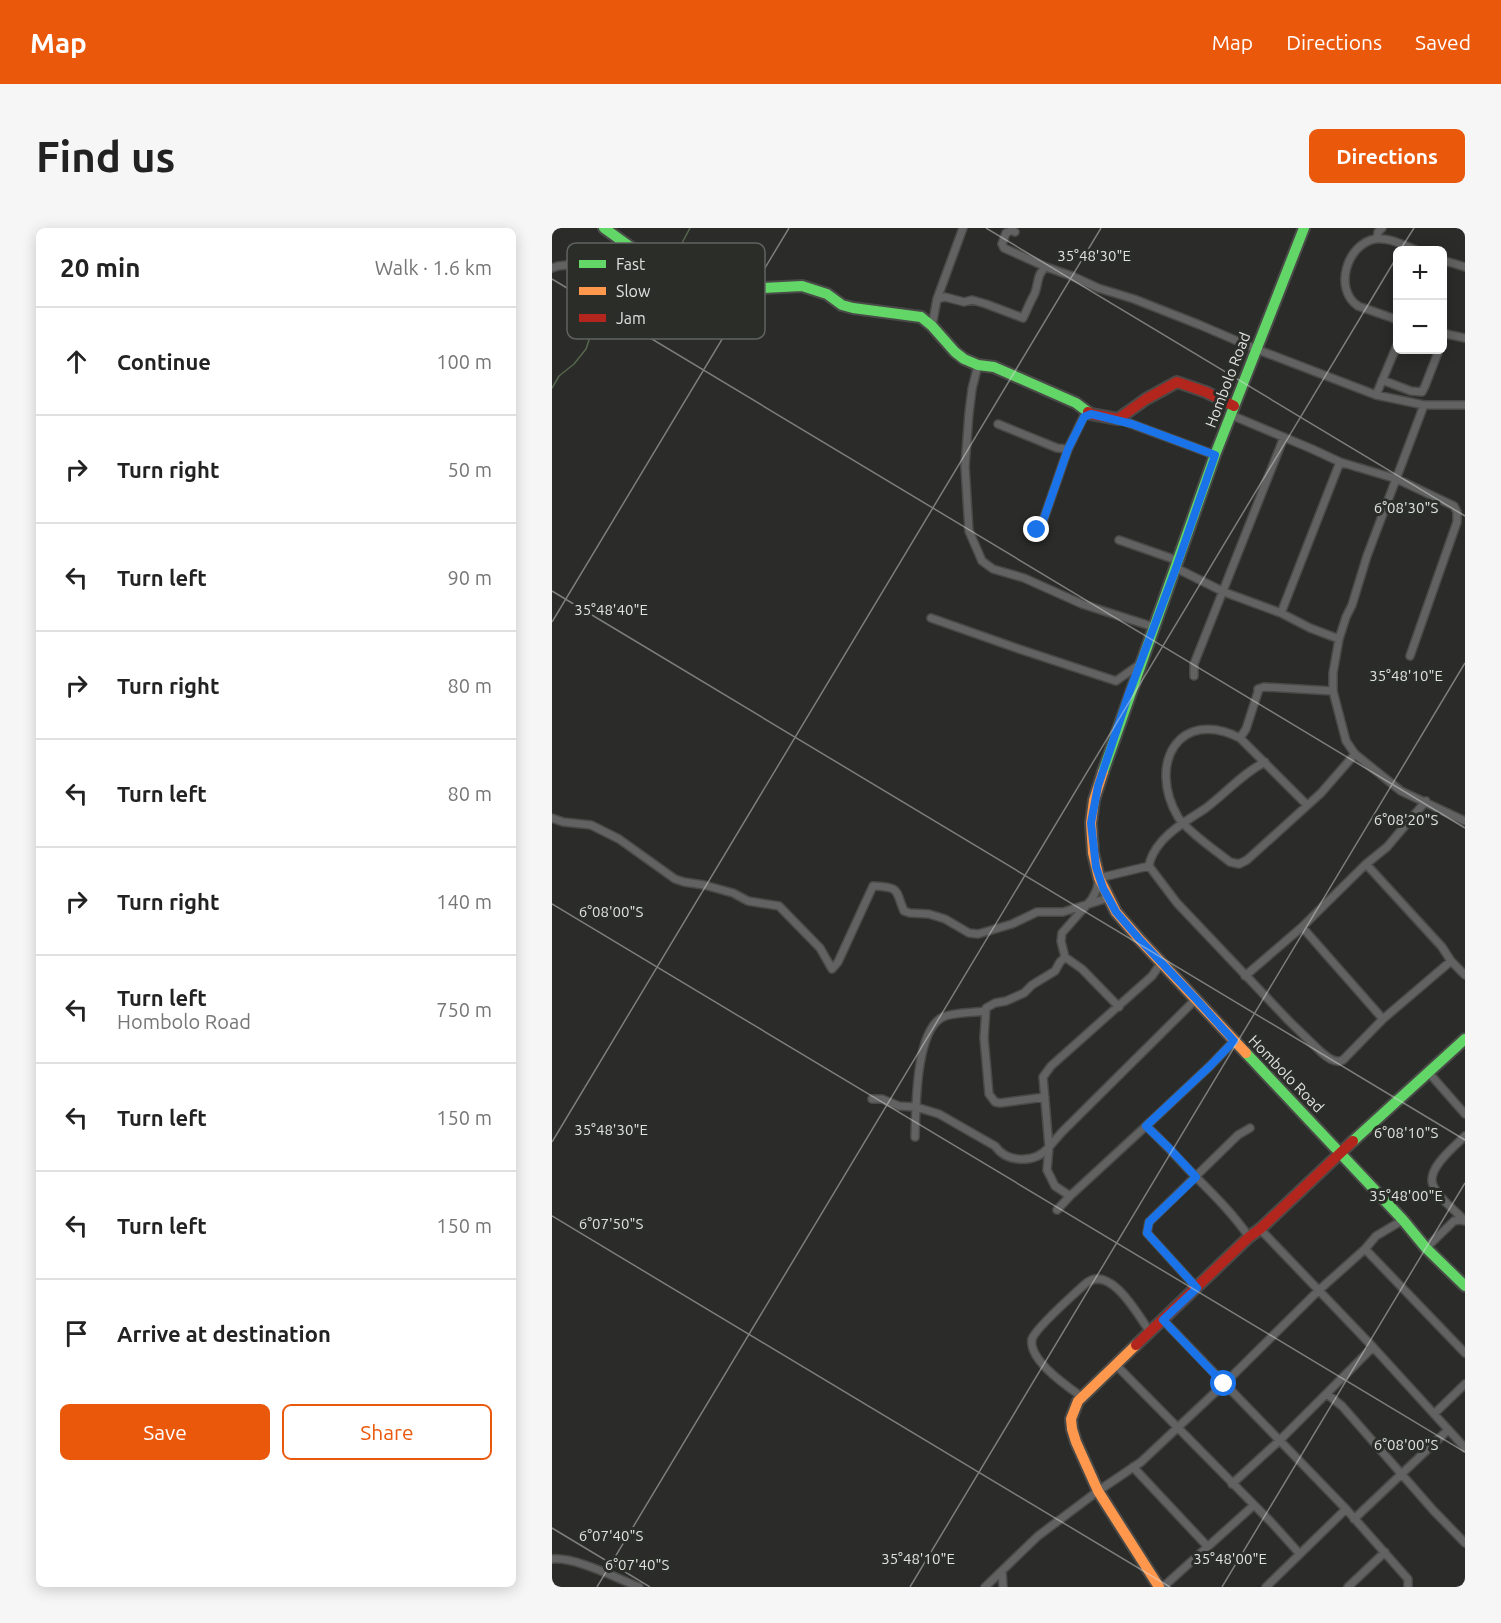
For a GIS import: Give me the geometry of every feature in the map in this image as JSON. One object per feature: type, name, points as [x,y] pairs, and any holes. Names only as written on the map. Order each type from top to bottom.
[{"type":"street","points":[[604,228],[625,243]]},
{"type":"street","points":[[932,326],[937,299],[963,228]]},
{"type":"street","name":"Hombolo Road","points":[[1304,228],[1215,455],[1178,565],[1134,678],[1098,786],[1091,817],[1094,853],[1099,878],[1116,912],[1161,963],[1403,1220],[1426,1248],[1465,1287]]},
{"type":"street","points":[[1377,238],[1382,228]]},
{"type":"street","points":[[1015,232],[1012,230],[1006,233],[1002,244],[1004,248],[1098,288],[1134,299],[1256,349],[1376,395],[1424,405],[1465,405]]},
{"type":"street","points":[[1393,318],[1358,306],[1349,298],[1344,286],[1345,278],[1349,262],[1355,251],[1366,242],[1377,238],[1406,246]]},
{"type":"street","points":[[1447,261],[1465,267]]},
{"type":"street","points":[[552,268],[567,265]]},
{"type":"street","points":[[937,299],[945,297],[964,302],[972,300],[1023,318],[1034,294],[1041,270],[1046,267]]},
{"type":"street","points":[[765,288],[802,286],[826,294],[842,305],[853,308],[921,317],[964,359],[978,365],[994,367],[1076,403],[1091,414],[1118,419],[1215,455]]},
{"type":"street","points":[[1447,336],[1465,338]]},
{"type":"street","points":[[1376,395],[1393,354]]},
{"type":"street","points":[[1382,380],[1411,391],[1422,392],[1437,354]]},
{"type":"street","points":[[978,365],[969,413],[964,466],[969,531],[982,561],[993,569],[1024,578],[1082,604],[1154,627]]},
{"type":"street","points":[[1118,419],[1159,391],[1177,382],[1206,392],[1233,410],[1284,437],[1340,462],[1397,479],[1454,506],[1457,512],[1457,522],[1410,656]]},
{"type":"street","points":[[1424,405],[1346,617],[1339,639],[1333,673],[1333,691],[1346,741],[1355,754],[1401,791],[1465,821]]},
{"type":"street","points":[[1037,530],[1043,521],[1068,449],[1084,417],[1091,414]]},
{"type":"street","points":[[998,424],[1057,448],[1068,449]]},
{"type":"street","points":[[1194,676],[1194,664],[1284,437]]},
{"type":"street","points":[[1281,613],[1340,462]]},
{"type":"street","points":[[1119,540],[1178,565],[1224,591],[1339,639]]},
{"type":"street","points":[[931,618],[1116,681],[1140,664]]},
{"type":"street","points":[[1240,738],[1246,729],[1258,689],[1264,687],[1333,691]]},
{"type":"street","points":[[1307,805],[1240,738],[1230,732],[1202,729],[1187,735],[1173,747],[1168,756],[1165,780],[1171,804],[1182,823],[1230,862],[1239,864],[1247,860],[1321,793],[1355,754]]},
{"type":"street","points":[[1149,866],[1159,845],[1182,823],[1265,762]]},
{"type":"street","points":[[1245,976],[1302,927],[1366,864],[1387,847],[1426,801]]},
{"type":"street","points":[[552,818],[563,822],[591,825],[619,839],[675,879],[733,893],[748,901],[779,906],[820,948],[832,969],[838,962],[873,886],[892,888],[898,892],[904,911],[929,914],[945,919],[969,933],[978,934],[1012,924],[1037,912],[1063,912],[1108,898]]},
{"type":"street","points":[[1366,864],[1465,975]]},
{"type":"street","points":[[1119,1007],[1082,969],[1065,957],[1061,941],[1062,933],[1097,890],[1099,878],[1149,866]]},
{"type":"street","points":[[1149,866],[1177,903],[1245,976],[1321,1052],[1335,1061],[1343,1060],[1383,1019],[1451,961]]},
{"type":"street","points":[[1302,927],[1383,1019]]},
{"type":"street","points":[[1044,1097],[1000,1103],[995,1102],[989,1094],[984,1038],[985,1011],[995,1003],[1024,993],[1032,985],[1055,971],[1065,957]]},
{"type":"street","points":[[1070,1196],[1054,1186],[1047,1170],[1049,1147],[1043,1077],[1051,1066],[1152,976],[1161,963]]},
{"type":"street","points":[[872,1099],[882,1099],[899,1106],[916,1107],[939,1114],[995,1146],[1012,1159],[1031,1158],[1044,1153],[1062,1132],[1196,999]]},
{"type":"street","points":[[915,1137],[919,1069],[923,1050],[933,1024],[946,1016],[985,1011]]},
{"type":"street","points":[[1254,1505],[1161,1587],[1098,1491],[1072,1429],[1071,1415],[1082,1397],[1249,1237],[1465,1040]]},
{"type":"street","points":[[1057,1210],[1234,1041]]},
{"type":"street","points":[[1429,1073],[1465,1114]]},
{"type":"street","points":[[1146,1126],[1238,1221],[1249,1237]]},
{"type":"street","points":[[1197,1288],[1147,1233],[1149,1222],[1238,1135],[1250,1128]]},
{"type":"street","points":[[1464,1220],[1438,1194],[1431,1179],[1437,1165],[1465,1136]]},
{"type":"street","points":[[985,1587],[1038,1536],[1141,1462],[1376,1236],[1403,1220]]},
{"type":"street","points":[[1426,1248],[1454,1221],[1464,1220]]},
{"type":"street","points":[[1260,1229],[1373,1347],[1465,1448]]},
{"type":"street","points":[[1365,1249],[1465,1353]]},
{"type":"street","points":[[1082,1397],[1044,1365],[1035,1354],[1032,1339],[1089,1280],[1106,1281],[1113,1285],[1125,1296],[1150,1332]]},
{"type":"street","points":[[1163,1320],[1346,1509],[1408,1579],[1408,1587]]},
{"type":"street","points":[[1232,1484],[1280,1440],[1373,1347]]},
{"type":"street","points":[[1116,1365],[1299,1553]]},
{"type":"street","points":[[1434,1414],[1465,1384]]},
{"type":"street","points":[[1327,1394],[1342,1406],[1465,1543]]},
{"type":"street","points":[[1354,1519],[1448,1430]]},
{"type":"street","points":[[1133,1467],[1208,1547]]},
{"type":"street","points":[[1266,1587],[1346,1509]]},
{"type":"street","points":[[1348,1587],[1385,1552]]},
{"type":"street","points":[[552,1559],[574,1562],[639,1587]]},
{"type":"street","points":[[1002,1570],[1003,1587]]},
{"type":"waterway","points":[[682,243],[690,228]]},
{"type":"waterway","points":[[552,388],[559,376],[574,364],[586,349],[589,339]]},
{"type":"traffic: fast","points":[[604,228],[625,243]]},
{"type":"traffic: fast","points":[[1103,772],[1215,455],[1304,228]]},
{"type":"traffic: fast","points":[[765,288],[802,286],[827,294],[842,305],[853,308],[921,317],[964,359],[978,365],[994,367],[1076,403],[1088,412]]},
{"type":"traffic: fast","points":[[1353,1141],[1465,1039]]},
{"type":"traffic: fast","points":[[1246,1053],[1403,1220],[1426,1248],[1465,1286]]},
{"type":"traffic: slow","points":[[1103,772],[1094,800],[1091,823],[1093,853],[1099,878],[1116,912],[1246,1053]]},
{"type":"traffic: slow","points":[[1136,1345],[1078,1401],[1071,1419],[1076,1442],[1098,1491],[1159,1587]]},
{"type":"traffic: jam","points":[[1088,412],[1118,419],[1146,399],[1177,382],[1206,392],[1234,406]]},
{"type":"traffic: jam","points":[[1136,1345],[1353,1141]]},
{"type":"route","points":[[1037,530],[1056,488],[1068,449],[1084,417],[1091,414],[1118,419],[1215,455],[1176,568],[1134,678],[1098,786],[1091,823],[1099,878],[1116,912],[1234,1041],[1146,1126],[1196,1177],[1149,1222],[1147,1230],[1147,1233],[1197,1288],[1163,1320],[1224,1384]]}]
